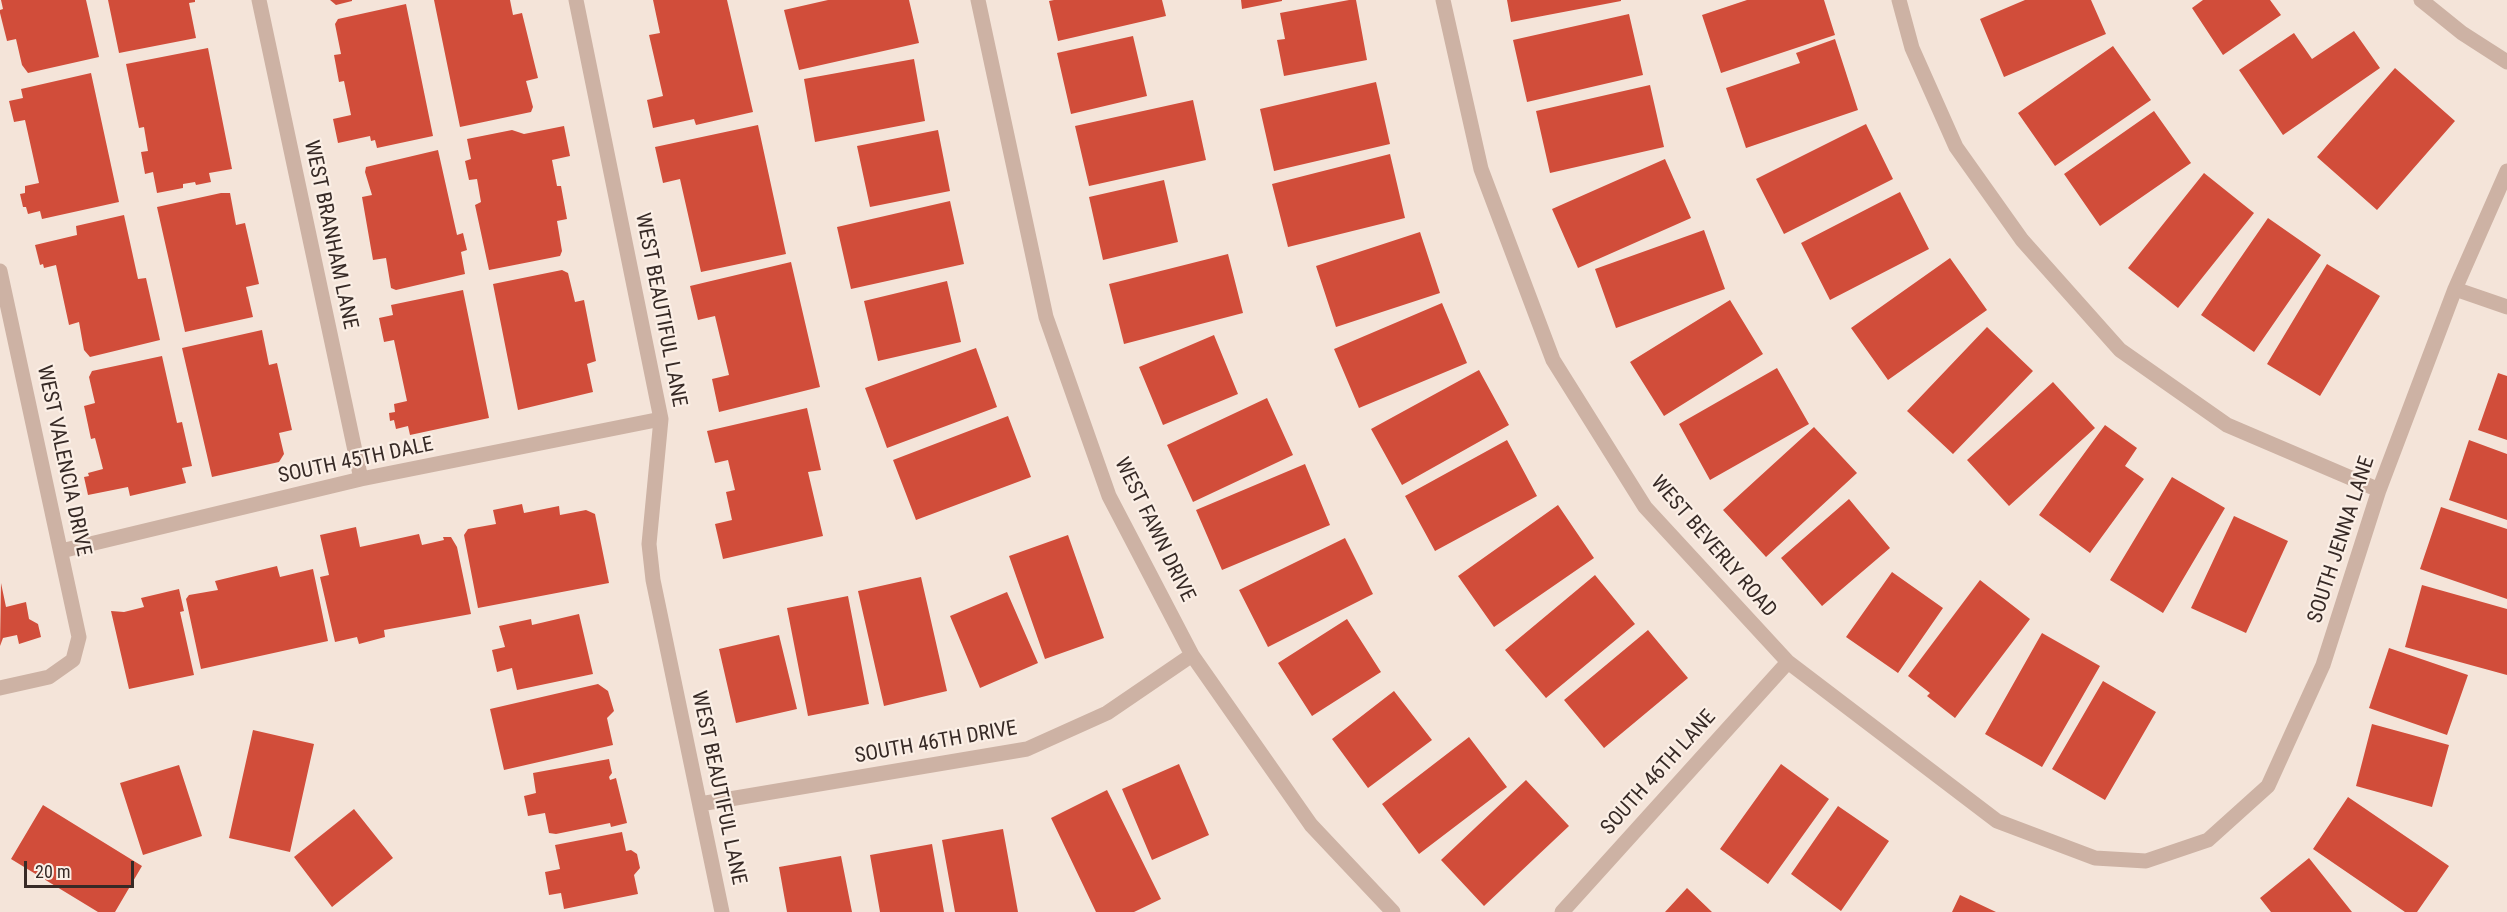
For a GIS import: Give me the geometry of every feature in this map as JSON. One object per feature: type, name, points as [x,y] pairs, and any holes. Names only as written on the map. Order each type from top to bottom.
[{"type":"street","name":"WEST BRANHAM LANE","points":[[259,0],[361,479]]},
{"type":"street","name":"WEST BEAUTIFUL LANE","points":[[576,0],[661,419],[649,544],[653,580],[722,912]]},
{"type":"street","name":"WEST FAWN DRIVE","points":[[978,0],[1046,317],[1109,495],[1192,656],[1311,825],[1393,912]]},
{"type":"street","name":"WEST BEVERLY ROAD","points":[[1443,0],[1481,169],[1553,360],[1645,507],[1788,662],[1996,821],[2095,858],[2146,861]]},
{"type":"street","points":[[1899,0],[1912,48],[1956,147],[2022,240],[2120,350],[2227,425],[2379,490]]},
{"type":"street","points":[[2421,0],[2462,33],[2507,62]]},
{"type":"street","name":"SOUTH JENNA LANE","points":[[2146,861],[2208,840],[2268,786],[2323,665],[2379,490],[2455,289],[2507,171]]},
{"type":"street","name":"WEST VALENCIA DRIVE","points":[[0,271],[79,637],[73,660],[49,677],[0,688]]},
{"type":"street","points":[[2455,289],[2507,307]]},
{"type":"street","name":"SOUTH 45TH DALE","points":[[61,551],[361,479],[661,419]]},
{"type":"street","name":"SOUTH 46TH DRIVE","points":[[700,804],[1027,749],[1107,713],[1192,656]]},
{"type":"street","name":"SOUTH 46TH LANE","points":[[1562,912],[1788,662]]},
{"type":"building","points":[[1,0],[86,0],[99,57],[28,73],[22,65],[16,39],[7,41],[0,13],[3,9]]},
{"type":"building","points":[[108,0],[195,0],[189,3],[196,38],[119,53]]},
{"type":"building","points":[[330,0],[352,0],[352,1],[336,5]]},
{"type":"building","points":[[434,0],[510,0],[513,15],[522,13],[538,78],[526,81],[533,107],[531,112],[460,127]]},
{"type":"building","points":[[653,0],[727,0],[753,112],[696,125],[694,119],[653,128],[647,100],[663,96],[649,35],[660,33]]},
{"type":"building","points":[[828,0],[909,0],[919,43],[799,70],[784,10]]},
{"type":"building","points":[[1162,0],[1166,16],[1058,41],[1049,1]]},
{"type":"building","points":[[1241,0],[1282,0],[1282,1],[1242,9]]},
{"type":"building","points":[[1356,0],[1367,60],[1284,76],[1277,40],[1285,39],[1280,13]]},
{"type":"building","points":[[1507,0],[1621,0],[1621,1],[1511,22]]},
{"type":"building","points":[[1747,0],[1824,0],[1835,35],[1721,73],[1702,15]]},
{"type":"building","points":[[2025,0],[2091,0],[2106,34],[2004,77],[1980,19]]},
{"type":"building","points":[[2203,0],[2270,0],[2281,15],[2223,55],[2192,8]]},
{"type":"building","points":[[406,4],[433,136],[377,148],[375,140],[371,141],[370,136],[338,143],[333,119],[351,115],[344,81],[339,82],[334,55],[341,54],[335,24],[338,19]]},
{"type":"building","points":[[1629,14],[1643,75],[1527,102],[1513,40]]},
{"type":"building","points":[[2354,31],[2380,68],[2283,135],[2239,70],[2294,33],[2312,59]]},
{"type":"building","points":[[1133,36],[1147,96],[1071,114],[1057,53]]},
{"type":"building","points":[[1835,39],[1858,110],[1746,148],[1726,88],[1800,63],[1796,53]]},
{"type":"building","points":[[2113,46],[2151,100],[2055,166],[2018,113]]},
{"type":"building","points":[[208,48],[232,169],[209,173],[211,182],[196,185],[195,182],[183,184],[183,188],[157,193],[153,172],[145,174],[141,152],[148,151],[144,127],[139,128],[126,64]]},
{"type":"building","points":[[914,59],[925,121],[815,142],[804,79]]},
{"type":"building","points":[[2395,68],[2455,121],[2377,210],[2317,157]]},
{"type":"building","points":[[91,73],[119,202],[42,219],[40,211],[28,214],[26,207],[23,207],[20,194],[25,193],[25,186],[39,183],[25,120],[14,122],[9,101],[23,98],[21,89]]},
{"type":"building","points":[[1376,82],[1390,144],[1274,171],[1260,109]]},
{"type":"building","points":[[1650,85],[1664,147],[1550,173],[1536,111]]},
{"type":"building","points":[[1193,100],[1206,160],[1089,186],[1075,126]]},
{"type":"building","points":[[2154,111],[2191,163],[2100,226],[2064,174]]},
{"type":"building","points":[[1866,124],[1893,179],[1784,234],[1756,179]]},
{"type":"building","points":[[758,125],[786,254],[701,272],[680,179],[663,183],[655,147]]},
{"type":"building","points":[[564,126],[570,156],[552,160],[557,186],[561,186],[567,219],[557,221],[562,251],[560,256],[489,270],[475,205],[481,202],[477,179],[469,180],[465,161],[471,159],[467,139],[512,130],[524,134]]},
{"type":"building","points":[[938,130],[950,191],[870,207],[857,146]]},
{"type":"building","points":[[438,150],[457,235],[463,233],[467,250],[461,252],[465,274],[396,290],[391,288],[386,258],[373,260],[362,197],[372,195],[365,172],[366,167]]},
{"type":"building","points":[[1390,154],[1405,218],[1288,247],[1272,184]]},
{"type":"building","points":[[1665,159],[1691,218],[1578,268],[1552,209]]},
{"type":"building","points":[[2204,173],[2254,213],[2178,308],[2128,268]]},
{"type":"building","points":[[1164,180],[1178,242],[1103,260],[1089,197]]},
{"type":"building","points":[[1900,192],[1929,249],[1830,300],[1801,243]]},
{"type":"building","points":[[230,193],[236,225],[245,223],[259,284],[246,287],[253,317],[185,332],[157,207]]},
{"type":"building","points":[[950,201],[964,264],[851,289],[837,227]]},
{"type":"building","points":[[124,215],[138,279],[146,278],[160,340],[90,357],[84,350],[79,322],[69,325],[56,265],[44,268],[43,264],[40,265],[35,245],[77,235],[76,226]]},
{"type":"building","points":[[2268,218],[2321,255],[2254,352],[2201,315]]},
{"type":"building","points":[[1704,230],[1725,289],[1616,328],[1595,269]]},
{"type":"building","points":[[1420,232],[1440,293],[1336,327],[1316,266]]},
{"type":"building","points":[[1228,254],[1243,313],[1124,344],[1109,284]]},
{"type":"building","points":[[1950,258],[1987,310],[1888,380],[1851,328]]},
{"type":"building","points":[[791,262],[820,387],[719,412],[712,379],[729,375],[715,316],[698,320],[690,286]]},
{"type":"building","points":[[2327,264],[2380,296],[2320,396],[2267,364]]},
{"type":"building","points":[[562,270],[568,273],[575,302],[584,300],[596,361],[587,364],[593,392],[518,410],[493,284]]},
{"type":"building","points":[[947,281],[961,342],[878,361],[864,301]]},
{"type":"building","points":[[463,290],[489,418],[410,435],[408,426],[396,429],[394,420],[390,421],[389,413],[395,412],[394,404],[407,401],[394,340],[384,342],[379,318],[393,315],[391,305]]},
{"type":"building","points":[[1730,300],[1763,354],[1664,416],[1630,362]]},
{"type":"building","points":[[1442,303],[1467,363],[1359,408],[1334,349]]},
{"type":"building","points":[[1987,327],[2033,371],[1953,454],[1907,411]]},
{"type":"building","points":[[262,330],[269,365],[277,363],[292,430],[279,433],[284,454],[279,462],[212,477],[182,348]]},
{"type":"building","points":[[1214,335],[1238,394],[1163,425],[1139,367]]},
{"type":"building","points":[[976,348],[997,407],[887,448],[865,388]]},
{"type":"building","points":[[162,356],[177,423],[182,422],[192,466],[182,468],[186,483],[130,496],[128,487],[88,495],[84,477],[89,476],[88,473],[103,469],[95,438],[91,439],[84,406],[95,403],[89,377],[92,371]]},
{"type":"building","points":[[1777,368],[1809,424],[1710,480],[1679,424]]},
{"type":"building","points":[[1479,370],[1509,425],[1402,485],[1371,429]]},
{"type":"building","points":[[2498,373],[2507,376],[2507,440],[2478,430]]},
{"type":"building","points":[[2053,382],[2095,428],[2009,506],[1967,460]]},
{"type":"building","points":[[1267,398],[1293,455],[1193,502],[1167,445]]},
{"type":"building","points":[[807,408],[821,470],[808,472],[823,536],[723,559],[715,524],[732,520],[726,492],[735,490],[728,460],[715,463],[707,431]]},
{"type":"building","points":[[1008,416],[1031,477],[916,520],[893,460]]},
{"type":"building","points":[[2105,425],[2137,448],[2125,466],[2144,479],[2090,553],[2039,515]]},
{"type":"building","points":[[1814,427],[1857,473],[1766,557],[1723,510]]},
{"type":"building","points":[[1507,440],[1537,496],[1435,551],[1405,496]]},
{"type":"building","points":[[2469,440],[2507,454],[2507,520],[2449,500]]},
{"type":"building","points":[[1305,464],[1330,525],[1222,570],[1196,510]]},
{"type":"building","points":[[2172,477],[2225,508],[2163,613],[2110,580]]},
{"type":"building","points":[[1849,499],[1890,548],[1822,606],[1781,558]]},
{"type":"building","points":[[522,504],[524,513],[559,506],[560,515],[586,510],[595,514],[609,583],[478,608],[464,535],[468,529],[496,524],[493,510]]},
{"type":"building","points":[[1558,505],[1594,558],[1494,627],[1458,576]]},
{"type":"building","points":[[2441,507],[2507,529],[2507,599],[2420,569]]},
{"type":"building","points":[[2234,516],[2288,541],[2246,633],[2191,608]]},
{"type":"building","points":[[356,527],[360,547],[419,534],[422,545],[444,540],[443,537],[451,537],[457,547],[471,614],[384,630],[385,637],[359,644],[357,637],[335,642],[320,577],[329,575],[320,535]]},
{"type":"building","points":[[1068,535],[1104,638],[1045,659],[1009,556]]},
{"type":"building","points":[[1345,538],[1373,594],[1268,647],[1239,590]]},
{"type":"building","points":[[277,566],[280,577],[313,569],[328,641],[201,669],[186,599],[189,595],[218,590],[215,581]]},
{"type":"building","points":[[1892,572],[1943,608],[1898,673],[1846,637]]},
{"type":"building","points":[[1595,575],[1635,624],[1546,698],[1505,650]]},
{"type":"building","points":[[921,577],[947,691],[884,706],[858,591]]},
{"type":"building","points":[[1980,580],[2030,619],[1955,718],[1927,696],[1930,693],[1908,676]]},
{"type":"building","points":[[1,583],[6,607],[26,602],[29,619],[38,624],[41,637],[19,644],[17,635],[3,638],[0,646]]},
{"type":"building","points":[[2422,585],[2507,609],[2507,675],[2405,647]]},
{"type":"building","points":[[179,589],[184,611],[180,612],[194,675],[129,689],[111,611],[124,612],[144,607],[141,598]]},
{"type":"building","points":[[1007,592],[1038,663],[980,688],[950,616]]},
{"type":"building","points":[[848,596],[869,704],[808,716],[787,608]]},
{"type":"building","points":[[579,614],[593,674],[517,690],[512,668],[497,672],[492,650],[505,647],[499,626],[531,619],[532,625]]},
{"type":"building","points":[[1347,619],[1381,672],[1312,716],[1278,663]]},
{"type":"building","points":[[1648,630],[1688,678],[1604,748],[1564,700]]},
{"type":"building","points":[[2042,633],[2100,666],[2042,767],[1985,734]]},
{"type":"building","points":[[779,635],[797,709],[736,723],[719,649]]},
{"type":"building","points":[[2389,648],[2468,675],[2447,735],[2369,708]]},
{"type":"building","points":[[2103,681],[2156,712],[2105,800],[2052,769]]},
{"type":"building","points":[[598,684],[608,691],[614,711],[607,718],[613,745],[504,770],[490,709]]},
{"type":"building","points":[[1394,691],[1432,740],[1368,788],[1332,739]]},
{"type":"building","points":[[2372,724],[2449,745],[2432,807],[2356,786]]},
{"type":"building","points":[[253,730],[314,744],[290,852],[229,838]]},
{"type":"building","points":[[1469,737],[1507,787],[1419,854],[1382,804]]},
{"type":"building","points":[[609,759],[612,773],[609,777],[610,780],[616,778],[627,823],[611,827],[610,823],[556,834],[549,833],[545,813],[528,816],[524,796],[536,793],[533,773]]},
{"type":"building","points":[[1179,764],[1209,835],[1152,860],[1122,789]]},
{"type":"building","points":[[1781,764],[1829,799],[1768,884],[1720,849]]},
{"type":"building","points":[[179,765],[202,836],[143,855],[120,783]]},
{"type":"building","points":[[1526,780],[1569,826],[1484,906],[1441,860]]},
{"type":"building","points":[[1107,790],[1161,899],[1134,912],[1096,912],[1051,818]]},
{"type":"building","points":[[2348,797],[2449,866],[2417,912],[2405,912],[2313,849]]},
{"type":"building","points":[[43,805],[142,866],[115,912],[98,912],[11,859]]},
{"type":"building","points":[[1838,806],[1889,841],[1841,911],[1791,874]]},
{"type":"building","points":[[354,809],[393,858],[332,907],[294,857]]},
{"type":"building","points":[[1003,829],[1018,912],[955,912],[942,840]]},
{"type":"building","points":[[622,832],[626,851],[631,850],[637,854],[640,868],[634,875],[638,894],[564,909],[561,893],[549,895],[545,872],[560,869],[555,845]]},
{"type":"building","points":[[932,844],[944,912],[880,912],[870,855]]},
{"type":"building","points":[[841,856],[852,912],[787,912],[779,867]]},
{"type":"building","points":[[2309,858],[2352,912],[2271,912],[2260,898]]},
{"type":"building","points":[[1687,888],[1712,912],[1665,912]]},
{"type":"building","points":[[1960,895],[1996,912],[1952,912]]}]
